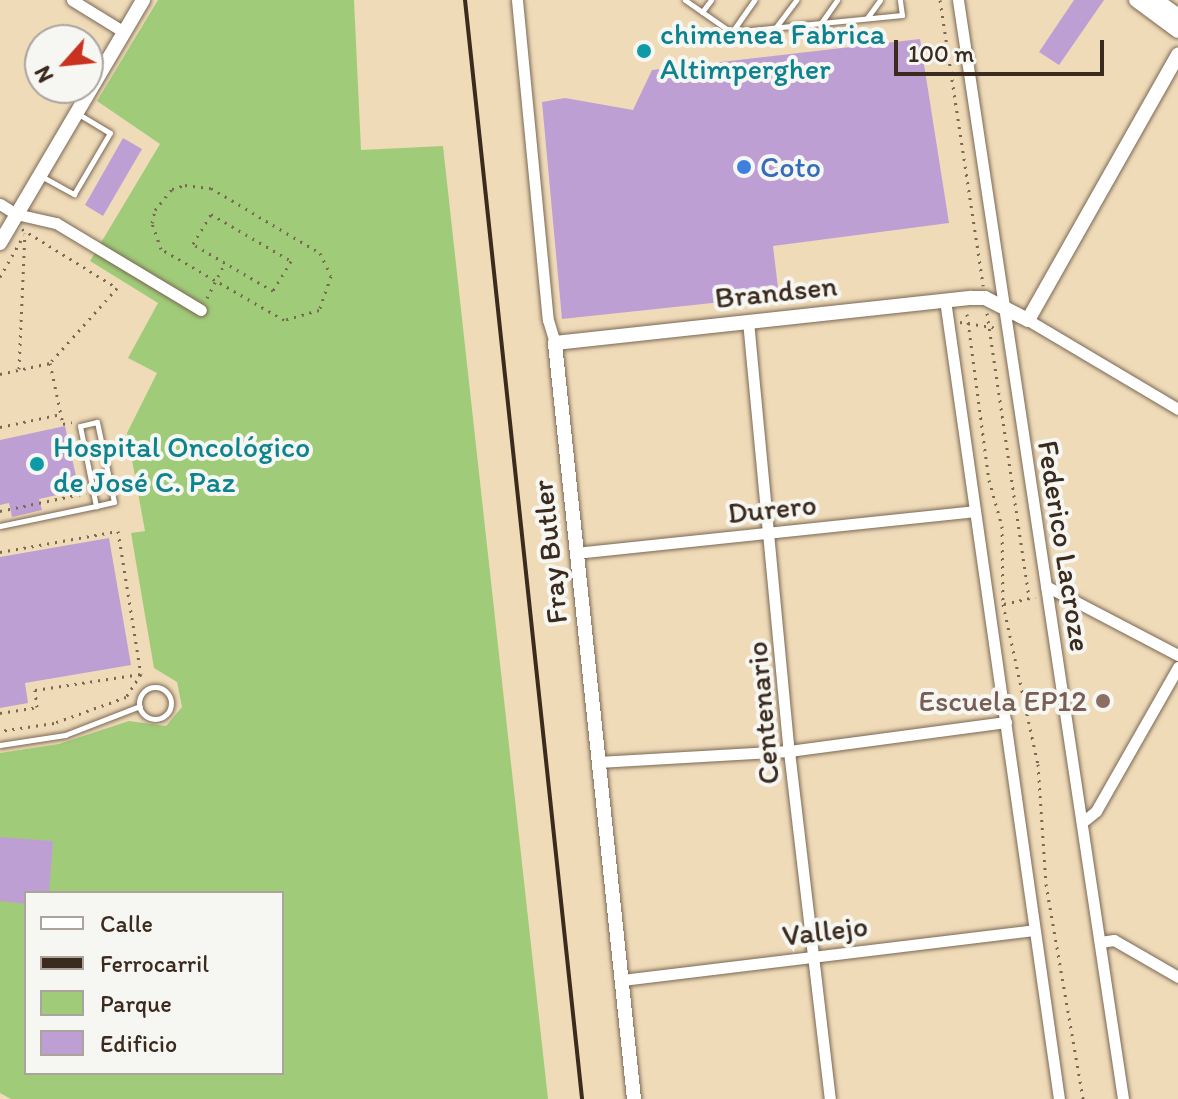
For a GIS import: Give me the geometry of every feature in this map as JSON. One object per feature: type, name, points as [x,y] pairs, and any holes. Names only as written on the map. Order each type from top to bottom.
[{"type":"main road","points":[[1153,0],[1178,18]]},
{"type":"street","points":[[72,0],[124,32]]},
{"type":"street","points":[[0,243],[143,0]]},
{"type":"street","name":"Fray Butler","points":[[517,0],[548,320],[555,343],[634,1099]]},
{"type":"street","name":"Federico Lacroze","points":[[958,0],[1004,330],[1085,820],[1123,1099]]},
{"type":"street","points":[[1136,0],[1178,31]]},
{"type":"street","points":[[1028,320],[1178,55]]},
{"type":"street","points":[[0,204],[14,219],[56,223],[201,310]]},
{"type":"street","name":"Brandsen","points":[[555,343],[945,300],[965,299],[1002,305]]},
{"type":"street","points":[[945,300],[1059,1099]]},
{"type":"street","points":[[1002,305],[1178,409]]},
{"type":"street","name":"Centenario","points":[[748,321],[772,533],[789,751],[830,1099]]},
{"type":"street","name":"Durero","points":[[576,553],[973,511]]},
{"type":"street","points":[[1046,592],[1178,655]]},
{"type":"street","points":[[1085,820],[1096,811],[1178,667]]},
{"type":"street","points":[[598,762],[789,751],[1006,722]]},
{"type":"street","name":"Vallejo","points":[[622,980],[1034,930]]},
{"type":"street","points":[[1100,942],[1114,940],[1178,977]]},
{"type":"lane","points":[[685,0],[731,32],[902,15],[900,0]]},
{"type":"lane","points":[[702,12],[711,0]]},
{"type":"lane","points":[[731,32],[754,0]]},
{"type":"lane","points":[[775,28],[796,0]]},
{"type":"lane","points":[[820,24],[837,0]]},
{"type":"lane","points":[[866,19],[880,0]]},
{"type":"lane","points":[[41,175],[74,194],[110,133],[77,113]]},
{"type":"lane","points":[[0,526],[96,506],[114,502],[97,422],[80,426],[96,506]]},
{"type":"lane","points":[[0,745],[65,735],[140,706],[150,688],[161,688],[171,700],[170,710],[158,719],[144,715],[140,706]]},
{"type":"path","points":[[185,185],[211,188],[310,246],[331,276],[326,300],[296,321],[271,315],[215,283],[171,258],[154,237],[155,210],[172,189],[185,185]]},
{"type":"path","points":[[211,214],[291,261],[273,291],[225,263],[193,244],[211,214]]},
{"type":"path","points":[[0,374],[50,363],[117,288],[26,232],[14,219]]},
{"type":"path","points":[[0,277],[26,232]]},
{"type":"path","points":[[19,369],[26,232]]},
{"type":"path","points":[[201,310],[225,263]]},
{"type":"path","points":[[965,299],[989,480],[1002,526],[1003,604],[1038,764],[1046,884],[1083,1099]]},
{"type":"path","points":[[948,320],[1004,330]]},
{"type":"path","points":[[50,363],[63,424],[79,421],[80,426]]},
{"type":"path","points":[[0,427],[61,414]]},
{"type":"path","points":[[0,511],[93,492]]},
{"type":"path","points":[[0,552],[118,531],[141,674],[126,697],[54,723],[0,731]]},
{"type":"path","points":[[988,608],[1046,592]]},
{"type":"path","points":[[0,713],[37,707],[35,690],[141,674]]},
{"type":"green space","points":[[158,0],[354,0],[361,150],[443,146],[548,1099],[11,1099],[0,1093],[0,753],[59,744],[129,721],[166,726],[182,707],[177,682],[154,668],[131,533],[145,531],[127,433],[157,373],[128,358],[158,303],[90,261],[160,144],[101,104],[104,104],[104,89]]},
{"type":"building","points":[[1074,0],[1104,0],[1059,65],[1039,52]]},
{"type":"building","name":"Coto","points":[[920,39],[949,223],[773,246],[779,296],[562,319],[542,102],[565,98],[633,110],[652,70]]},
{"type":"building","points":[[123,138],[142,149],[103,216],[85,205]]},
{"type":"building","name":"Hospital Oncológico de José C. Paz","points":[[65,426],[79,490],[39,499],[42,510],[12,517],[9,503],[0,505],[0,440]]},
{"type":"building","points":[[109,538],[131,665],[25,683],[28,703],[0,708],[0,557]]},
{"type":"building","points":[[0,837],[53,841],[49,891],[24,891],[24,904],[0,901]]},
{"type":"railway","points":[[465,0],[582,1099]]},
{"type":"place","name":"chimenea Fabrica Altimpergher","points":[[644,51]]},
{"type":"place","name":"Coto","points":[[744,167]]},
{"type":"place","name":"Hospital Oncológico de José C. Paz","points":[[37,464]]},
{"type":"place","name":"Escuela EP12","points":[[1103,701]]}]
